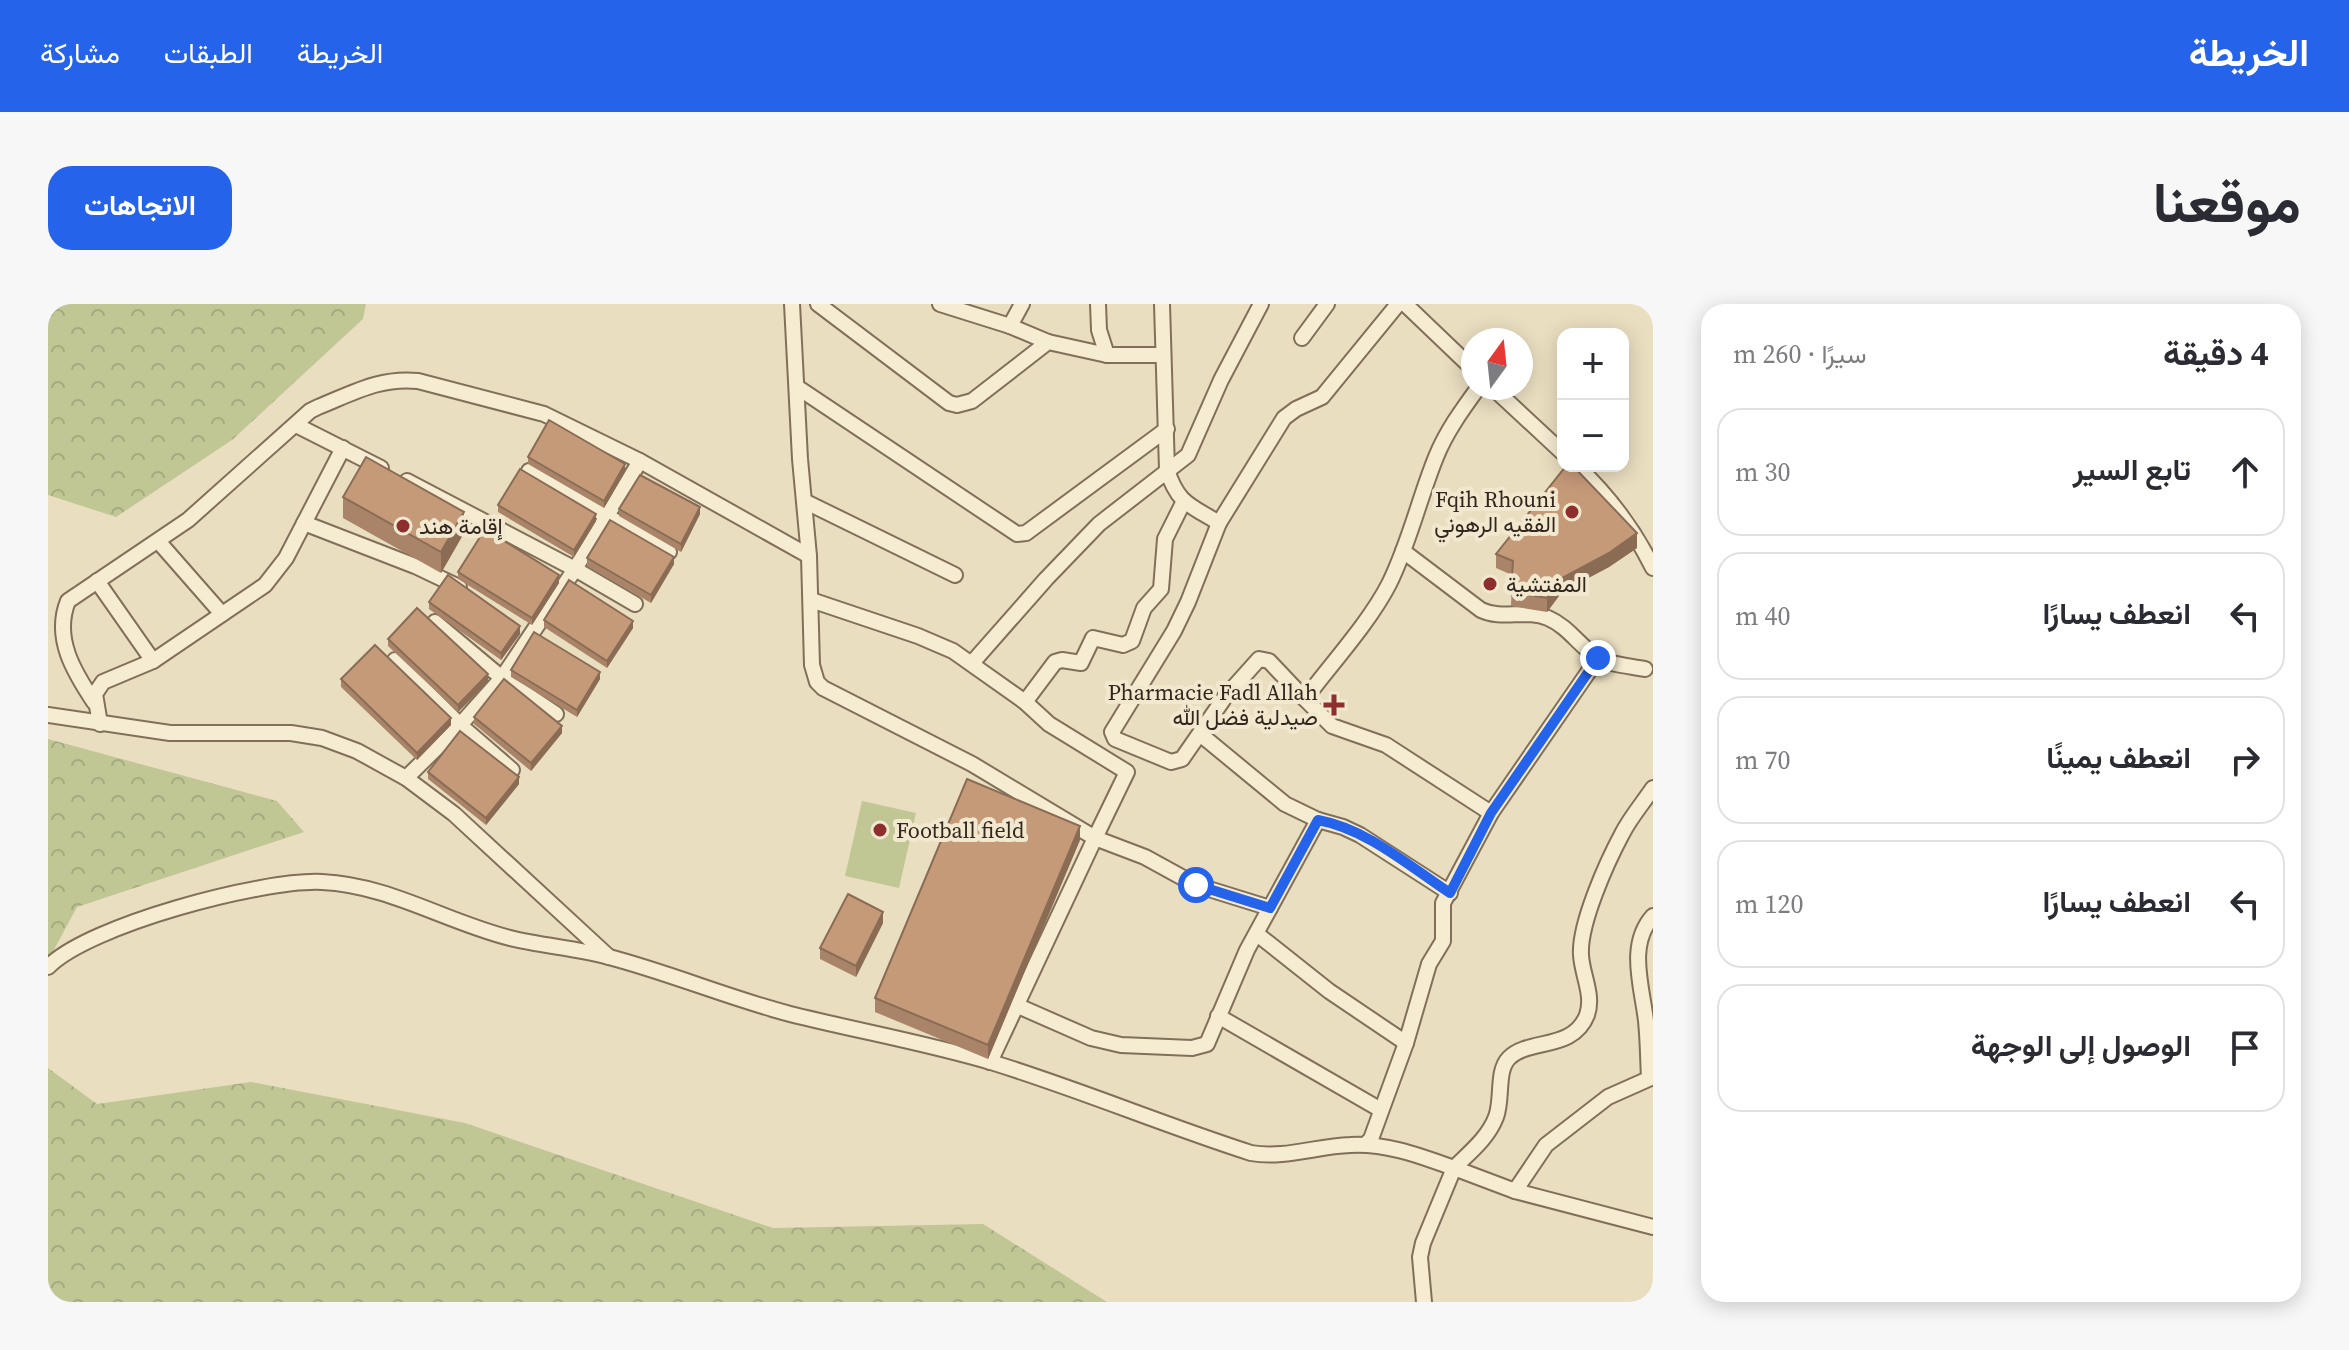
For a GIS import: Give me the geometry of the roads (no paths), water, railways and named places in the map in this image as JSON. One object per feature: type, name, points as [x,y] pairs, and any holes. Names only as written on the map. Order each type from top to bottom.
[{"type":"street","points":[[792,304],[800,459],[809,556],[812,665],[817,682],[823,688],[972,764],[1095,838],[1145,857],[1196,885],[1270,908]]},
{"type":"street","points":[[818,304],[949,403],[957,405],[972,401],[1048,342]]},
{"type":"street","points":[[940,304],[1010,326],[1048,342],[1107,355],[1162,355]]},
{"type":"street","points":[[1010,326],[1022,304]]},
{"type":"street","points":[[1098,304],[1099,330],[1107,355]]},
{"type":"street","points":[[1162,304],[1167,470],[1173,488],[1184,501],[1219,523]]},
{"type":"street","points":[[972,663],[1099,524],[1185,459],[1221,380],[1261,304]]},
{"type":"street","points":[[1302,338],[1327,304]]},
{"type":"street","points":[[1398,304],[1322,397],[1284,418],[1219,523],[1174,631],[1112,732],[1115,739],[1135,749],[1175,763],[1182,759],[1225,697],[1259,659],[1269,661],[1332,726],[1386,745],[1491,813]]},
{"type":"street","points":[[1405,304],[1461,358]]},
{"type":"street","points":[[100,724],[94,702],[70,663],[63,617],[68,601],[188,520],[310,411],[381,382],[410,380],[544,414],[577,427],[809,556]]},
{"type":"street","points":[[797,387],[1017,534],[1026,533],[1167,429]]},
{"type":"street","points":[[1305,699],[1377,604],[1403,551],[1436,456],[1470,400]]},
{"type":"street","points":[[1506,400],[1557,447]]},
{"type":"street","points":[[296,425],[575,569],[635,604]]},
{"type":"street","points":[[94,702],[98,687],[103,682],[153,661],[265,585],[286,558],[343,448]]},
{"type":"street","points":[[406,778],[502,678],[575,569],[640,461]]},
{"type":"street","points":[[529,471],[669,552]]},
{"type":"street","points":[[1582,472],[1632,530],[1653,568]]},
{"type":"street","points":[[1025,702],[1055,662],[1081,663],[1093,638],[1123,645],[1132,641],[1144,608],[1162,586],[1165,539],[1184,501]]},
{"type":"street","points":[[806,502],[955,575]]},
{"type":"street","points":[[304,523],[444,578],[468,592]]},
{"type":"street","points":[[158,541],[222,614]]},
{"type":"street","points":[[1403,551],[1481,610],[1497,615],[1516,612],[1551,619],[1598,658],[1645,669]]},
{"type":"street","points":[[97,581],[153,661]]},
{"type":"street","points":[[811,600],[929,640],[972,663],[1049,724],[1127,772],[990,1062]]},
{"type":"street","points":[[435,622],[502,678],[556,714]]},
{"type":"street","points":[[1366,1144],[1406,1043],[1429,964],[1443,941],[1443,903],[1491,813],[1598,658]]},
{"type":"street","points":[[395,660],[460,725],[512,770]]},
{"type":"street","points":[[48,715],[170,733],[291,733],[322,738],[357,751],[406,778],[485,840],[609,957]]},
{"type":"street","points":[[1200,734],[1266,791],[1293,809],[1360,835],[1450,893]]},
{"type":"street","points":[[1424,1302],[1420,1257],[1423,1243],[1454,1168],[1493,1126],[1501,1102],[1504,1067],[1508,1059],[1515,1053],[1560,1040],[1582,1024],[1590,1002],[1581,955],[1589,912],[1623,833],[1653,788]]},
{"type":"street","points":[[1018,1006],[1107,1042],[1179,1048],[1207,1044],[1257,934],[1318,820]]},
{"type":"street","points":[[48,967],[57,958],[92,938],[143,918],[228,895],[319,881],[375,889],[504,936],[609,957],[785,1013],[990,1062],[1251,1153],[1271,1155],[1342,1145],[1392,1147],[1515,1191],[1653,1227]]},
{"type":"street","points":[[1515,1191],[1546,1145],[1608,1097],[1651,1078],[1638,961],[1640,939],[1653,916]]},
{"type":"street","points":[[1257,934],[1339,999],[1406,1043]]},
{"type":"street","points":[[1218,1016],[1381,1110]]},
{"type":"place","name":"Fqih Rhouni الفقيه الرهوني","points":[[1572,512]]},
{"type":"place","name":"إقامة هند","points":[[403,526]]},
{"type":"place","name":"المفتشية","points":[[1490,584]]},
{"type":"place","name":"Pharmacie Fadl Allah صيدلية فضل الله","points":[[1334,705]]},
{"type":"place","name":"Football field","points":[[880,830]]}]
